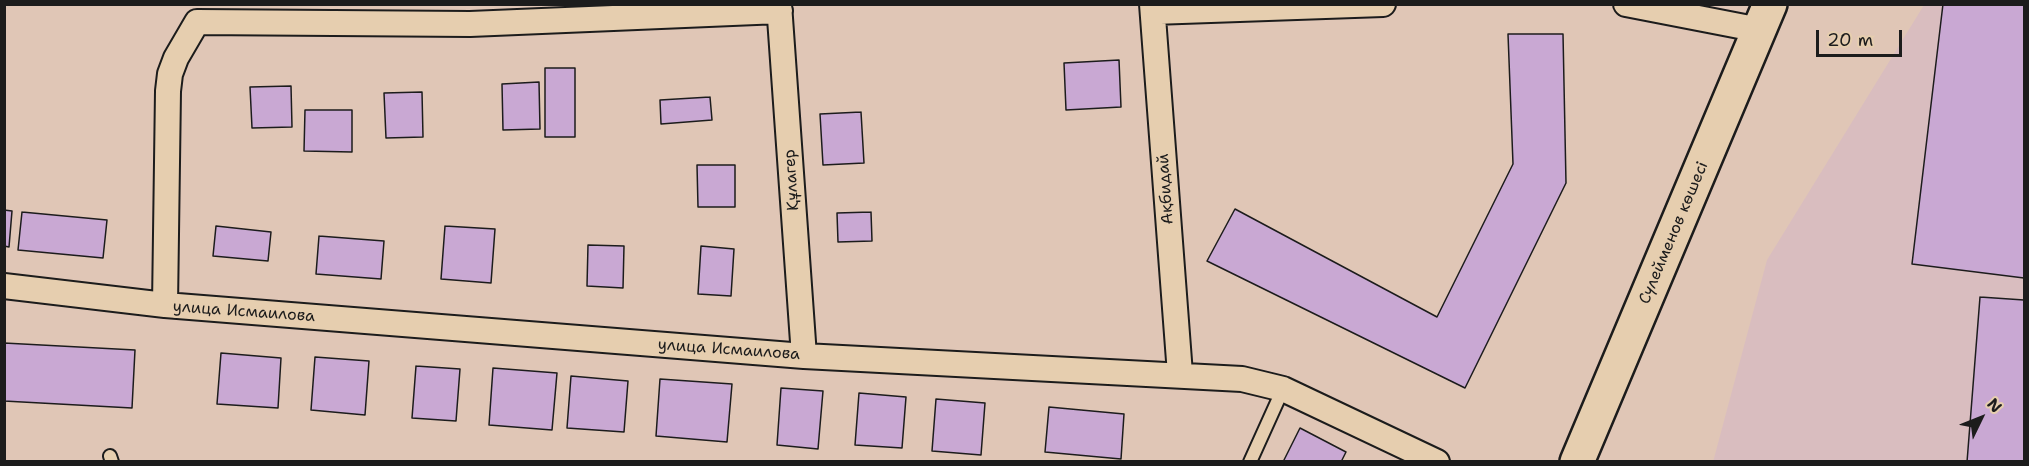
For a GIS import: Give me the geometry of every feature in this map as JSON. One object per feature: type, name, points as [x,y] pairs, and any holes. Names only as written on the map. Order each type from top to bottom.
[{"type":"street","points":[[1153,8],[1383,4]]},
{"type":"street","points":[[1626,4],[1765,17]]},
{"type":"street","points":[[165,305],[168,91],[170,74],[176,58],[197,18],[779,8]]},
{"type":"street","name":"Құлагер","points":[[779,8],[804,356]]},
{"type":"street","name":"Ақбидай","points":[[1153,8],[1180,374]]},
{"type":"street","name":"Сүлейменов көшесі","points":[[1577,462],[1765,17]]},
{"type":"street","name":"улица Исмаилова","points":[[4,286],[165,305],[804,356],[1242,379],[1283,389],[1437,462]]},
{"type":"lane","points":[[1250,462],[1283,389]]},
{"type":"shaded area","points":[[1924,5],[2024,5],[2024,461],[1713,462],[1767,260]]},
{"type":"building","points":[[1943,4],[2024,4],[2024,278],[1912,264]]},
{"type":"building","points":[[1508,34],[1563,34],[1566,183],[1465,388],[1207,261],[1235,209],[1437,317],[1513,164]]},
{"type":"building","points":[[1119,60],[1121,107],[1066,110],[1064,63]]},
{"type":"building","points":[[545,68],[575,68],[575,137],[545,137]]},
{"type":"building","points":[[539,82],[540,129],[503,130],[502,84]]},
{"type":"building","points":[[291,86],[292,127],[252,128],[250,87]]},
{"type":"building","points":[[422,92],[423,137],[386,138],[384,93]]},
{"type":"building","points":[[710,97],[712,120],[661,124],[660,100]]},
{"type":"building","points":[[305,110],[352,110],[352,152],[304,151]]},
{"type":"building","points":[[861,112],[864,163],[823,165],[820,114]]},
{"type":"building","points":[[697,165],[735,165],[735,207],[698,207]]},
{"type":"building","points":[[4,210],[12,211],[9,247],[4,246]]},
{"type":"building","points":[[22,212],[107,220],[103,258],[18,250]]},
{"type":"building","points":[[871,212],[872,241],[838,242],[837,213]]},
{"type":"building","points":[[216,226],[271,232],[268,261],[213,256]]},
{"type":"building","points":[[445,226],[495,229],[491,283],[441,279]]},
{"type":"building","points":[[319,236],[384,241],[381,279],[316,274]]},
{"type":"building","points":[[588,245],[624,246],[623,288],[587,286]]},
{"type":"building","points":[[701,246],[734,249],[731,296],[698,294]]},
{"type":"building","points":[[1980,297],[2024,300],[2024,462],[1967,462]]},
{"type":"building","points":[[4,343],[135,350],[132,408],[4,401]]},
{"type":"building","points":[[221,353],[281,358],[278,408],[217,404]]},
{"type":"building","points":[[315,357],[369,361],[365,415],[311,410]]},
{"type":"building","points":[[416,366],[460,369],[456,421],[412,418]]},
{"type":"building","points":[[493,368],[557,373],[552,430],[489,425]]},
{"type":"building","points":[[571,376],[628,381],[624,432],[567,428]]},
{"type":"building","points":[[660,379],[732,384],[727,442],[656,436]]},
{"type":"building","points":[[781,388],[823,391],[818,449],[777,445]]},
{"type":"building","points":[[859,393],[906,397],[902,448],[855,445]]},
{"type":"building","points":[[936,399],[985,403],[981,455],[932,451]]},
{"type":"building","points":[[1049,407],[1124,414],[1121,459],[1045,452]]},
{"type":"building","points":[[1300,428],[1346,452],[1341,462],[1283,462]]}]
